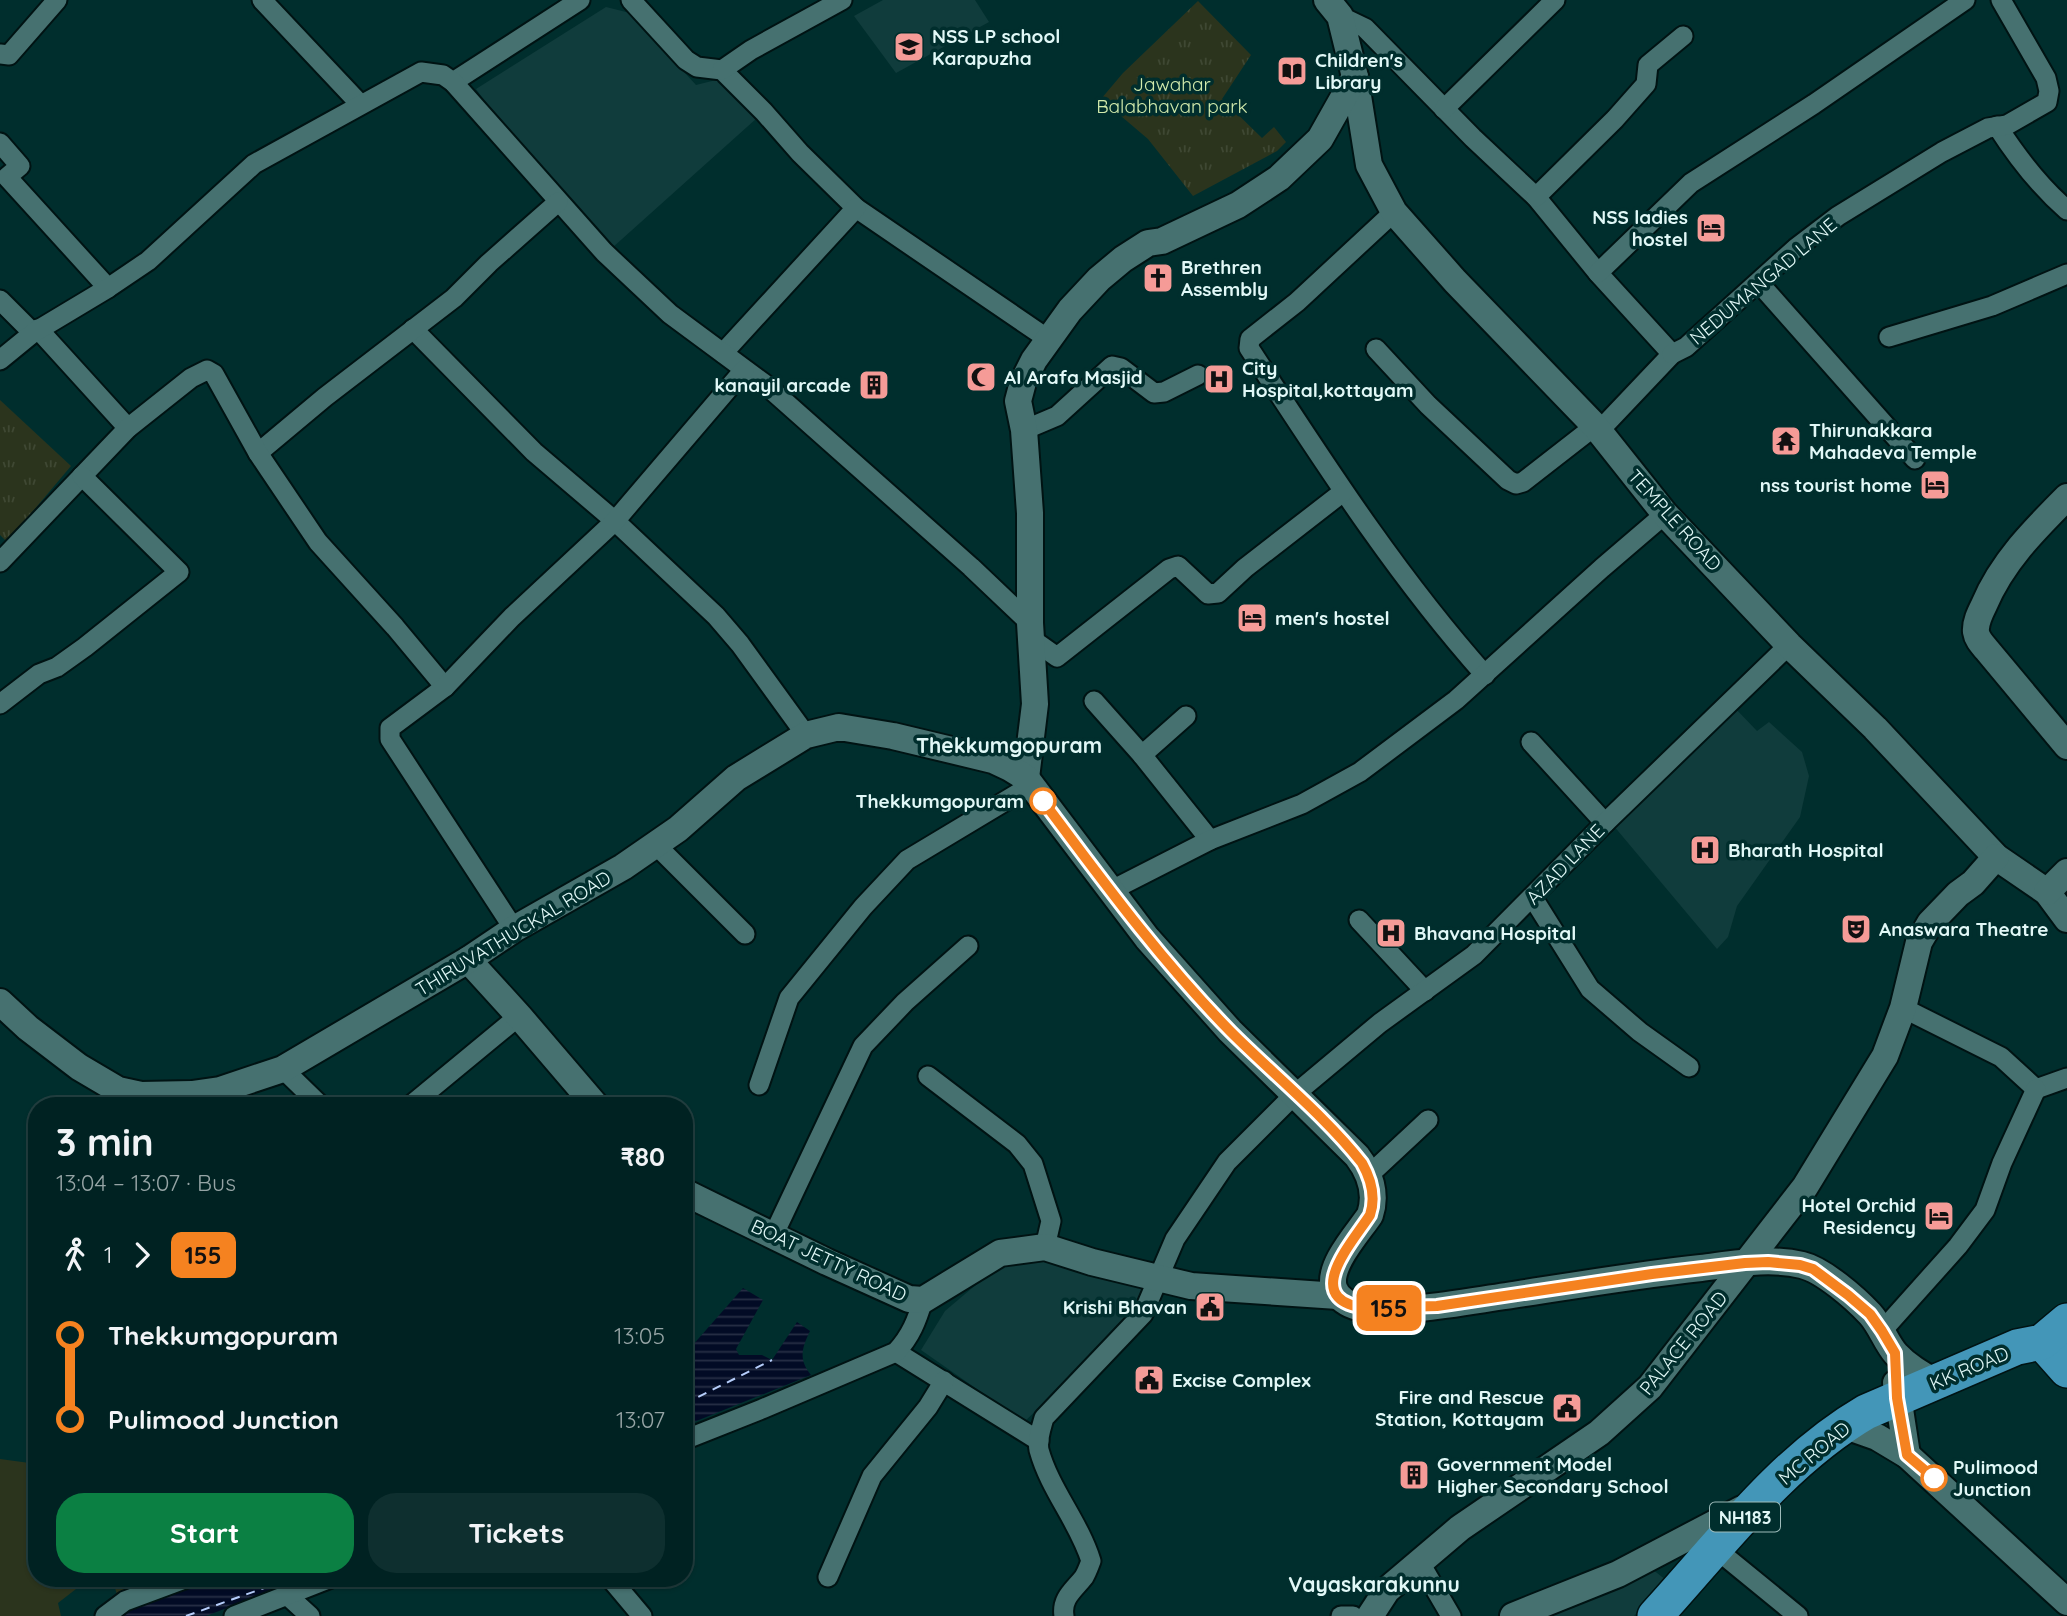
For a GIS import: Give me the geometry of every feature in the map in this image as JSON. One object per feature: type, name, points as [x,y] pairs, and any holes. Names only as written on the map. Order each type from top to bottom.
[{"type":"highway","points":[[2055,1331],[2067,1370]]},
{"type":"highway","name":"KK ROAD","points":[[1897,1398],[2055,1331]]},
{"type":"highway","name":"MC ROAD","points":[[1655,1616],[1762,1498],[1816,1447],[1843,1425],[1897,1398]]},
{"type":"main road","name":"TEMPLE ROAD","points":[[1333,8],[1354,76],[1369,165],[1394,212],[1455,281],[1597,428],[1665,514],[1789,645],[1875,728],[1996,857],[2047,892],[2067,919]]},
{"type":"main road","points":[[1338,1296],[1333,1276],[1336,1266],[1370,1215],[1373,1205],[1368,1175],[1357,1156],[1272,1074],[1147,938],[1029,782],[1035,704],[1031,632],[1030,513],[1024,430],[1018,401],[1023,382],[1048,339],[1098,279],[1148,243],[1162,241],[1259,193],[1298,162],[1320,139],[1354,76]]},
{"type":"main road","points":[[2067,497],[2025,538],[2001,571],[1989,591],[1976,625],[1976,635],[1987,650],[2067,746]]},
{"type":"main road","name":"THIRUVATHUCKAL ROAD","points":[[0,1002],[28,1028],[79,1067],[118,1090],[131,1095],[192,1094],[220,1090],[283,1069],[468,960],[514,929],[597,883],[678,829],[736,778],[806,735],[839,727],[893,736],[993,760],[1029,782]]},
{"type":"main road","name":"PALACE ROAD","points":[[1370,1616],[1387,1590],[1460,1528],[1600,1433],[1650,1387],[1805,1187],[1885,1056],[1903,1009],[1919,942],[1930,923],[1996,857]]},
{"type":"main road","points":[[2047,892],[2067,872]]},
{"type":"main road","points":[[468,960],[588,1097]]},
{"type":"main road","name":"BOAT JETTY ROAD","points":[[693,1196],[827,1262],[909,1299],[923,1300],[1000,1253],[1045,1247],[1091,1262],[1191,1286],[1338,1296],[1356,1306],[1366,1308],[1437,1306],[1652,1274],[1745,1263],[1783,1263],[1813,1269],[1870,1314],[1889,1342],[1917,1372],[1935,1382]]},
{"type":"main road","points":[[1889,1342],[1907,1455]]},
{"type":"main road","points":[[1843,1425],[1877,1437],[1907,1455],[2067,1602]]},
{"type":"main road","points":[[1513,1616],[1618,1574],[1762,1498]]},
{"type":"street","points":[[0,54],[9,55],[57,0]]},
{"type":"street","points":[[263,0],[360,104]]},
{"type":"street","points":[[453,82],[580,0]]},
{"type":"street","points":[[631,0],[686,60],[698,67],[722,70],[856,208],[1048,339]]},
{"type":"street","points":[[722,70],[751,50],[842,0]]},
{"type":"street","points":[[1444,109],[1555,0]]},
{"type":"street","points":[[1598,273],[1691,183],[1814,104],[1965,0]]},
{"type":"street","points":[[2001,0],[2046,78],[2049,91],[2047,103],[2067,100]]},
{"type":"street","points":[[1333,8],[1365,28],[1536,197],[1598,273],[1672,354]]},
{"type":"street","points":[[1536,197],[1615,119],[1646,84],[1648,65],[1683,36]]},
{"type":"street","points":[[0,359],[35,331],[148,261],[254,164],[421,72],[443,75],[453,82],[558,202],[604,251],[670,314],[766,385],[842,451],[971,567],[1057,657],[1169,569],[1178,566],[1208,594],[1218,593],[1245,568],[1343,492]]},
{"type":"street","name":"NEDUMANGAD LANE","points":[[1376,349],[1428,405],[1508,480],[1516,484],[1597,428],[1672,354],[1686,347],[1796,248],[1856,205],[1942,152],[1988,128],[2007,125],[2047,103]]},
{"type":"street","points":[[1997,125],[2015,154],[2044,190],[2067,210]]},
{"type":"street","points":[[0,143],[20,166],[7,177],[108,288]]},
{"type":"street","points":[[258,453],[325,397],[454,298],[558,202]]},
{"type":"street","points":[[723,353],[856,208]]},
{"type":"street","points":[[1394,212],[1297,302],[1250,339],[1249,348],[1343,492],[1415,590],[1485,675]]},
{"type":"street","points":[[1888,337],[1992,306],[2067,274]]},
{"type":"street","points":[[1759,283],[1915,459]]},
{"type":"street","points":[[0,300],[35,331],[128,428]]},
{"type":"street","points":[[413,330],[534,452],[615,521],[716,616],[806,735]]},
{"type":"street","points":[[1024,430],[1057,416],[1112,366],[1121,368],[1154,393],[1164,392],[1198,375]]},
{"type":"street","points":[[0,562],[128,428],[191,378],[206,370],[214,374],[258,453],[318,542],[396,627],[445,687]]},
{"type":"street","points":[[514,929],[390,739],[390,729],[445,687],[512,617],[615,521],[744,370]]},
{"type":"street","points":[[0,704],[39,674],[57,667],[85,647],[179,572],[82,476]]},
{"type":"street","points":[[1110,891],[1210,840],[1302,804],[1360,772],[1456,700],[1665,514]]},
{"type":"street","name":"AZAD LANE","points":[[1039,1441],[1044,1418],[1143,1314],[1175,1239],[1227,1162],[1295,1094],[1380,1023],[1474,955],[1605,822],[1789,645]]},
{"type":"street","points":[[1094,701],[1142,755],[1210,840]]},
{"type":"street","points":[[1142,755],[1186,716]]},
{"type":"street","points":[[1531,742],[1605,822]]},
{"type":"street","points":[[759,1085],[789,998],[863,907],[907,860],[1029,782]]},
{"type":"street","points":[[656,845],[745,934]]},
{"type":"street","points":[[1533,898],[1590,989],[1640,1032],[1689,1067]]},
{"type":"street","points":[[1359,920],[1425,991]]},
{"type":"street","points":[[774,1234],[863,1046],[905,1002],[968,946]]},
{"type":"street","points":[[1903,1009],[2001,1057],[2036,1089]]},
{"type":"street","points":[[421,1097],[519,1016]]},
{"type":"street","points":[[283,1069],[312,1097]]},
{"type":"street","points":[[928,1076],[1017,1144],[1033,1164],[1051,1221],[1045,1247]]},
{"type":"street","points":[[1889,1342],[1985,1210],[2002,1163],[2036,1089],[2067,1078]]},
{"type":"street","points":[[1368,1175],[1428,1120]]},
{"type":"street","points":[[693,1436],[897,1352],[907,1341],[916,1323],[923,1300]]},
{"type":"street","points":[[897,1352],[1039,1441],[1039,1449],[1052,1481],[1084,1539],[1091,1561],[1084,1576],[1062,1606],[1064,1616]]},
{"type":"street","points":[[828,1577],[872,1476],[914,1426],[944,1381]]},
{"type":"street","points":[[1716,1549],[1798,1616]]},
{"type":"street","points":[[1419,1563],[1451,1616]]},
{"type":"street","points":[[105,1616],[125,1601],[163,1587]]},
{"type":"street","points":[[234,1616],[308,1587]]},
{"type":"street","points":[[618,1587],[642,1616]]},
{"type":"street","points":[[287,1595],[310,1616]]},
{"type":"street","points":[[1341,1616],[1353,1616]]},
{"type":"shaded area","name":"NSS LP school Karapuzha","points":[[883,0],[975,0],[989,22],[896,73],[854,16]]},
{"type":"shaded area","points":[[606,7],[630,13],[696,85],[720,79],[757,118],[612,248],[517,145],[476,89]]},
{"type":"shaded area","name":"Bharath Hospital","points":[[1734,707],[1757,731],[1769,722],[1802,752],[1809,776],[1800,817],[1737,906],[1728,937],[1717,949],[1613,825]]},
{"type":"shaded area","points":[[1038,1255],[1151,1285],[1140,1312],[1024,1422],[921,1350],[945,1311],[1004,1261]]},
{"type":"shaded area","points":[[743,1288],[763,1300],[736,1349],[739,1355],[762,1355],[772,1360],[797,1322],[810,1331],[803,1359],[811,1375],[693,1422],[693,1345]]},
{"type":"shaded area","points":[[1648,1566],[1666,1580],[1634,1616],[1531,1616]]},
{"type":"shaded area","points":[[184,1587],[281,1587],[206,1616],[108,1616]]},
{"type":"green space","name":"Jawahar Balabhavan park","points":[[1198,1],[1251,55],[1222,99],[1262,138],[1274,127],[1286,142],[1277,151],[1193,196],[1148,139],[1101,99],[1123,73]]},
{"type":"green space","points":[[0,400],[71,466],[7,542],[0,535]]},
{"type":"green space","points":[[0,1459],[28,1463],[28,1587],[77,1587],[58,1603],[61,1616],[0,1616]]},
{"type":"green space","points":[[115,1587],[149,1587],[118,1598]]},
{"type":"ferry route","points":[[693,1400],[772,1360]]},
{"type":"ferry route","points":[[186,1616],[267,1587]]},
{"type":"bus line","name":"155","points":[[1043,801],[1134,922],[1180,976],[1230,1031],[1362,1163],[1372,1186],[1373,1205],[1370,1215],[1336,1266],[1333,1276],[1338,1296],[1346,1302],[1366,1308],[1437,1306],[1727,1265],[1768,1262],[1800,1265],[1825,1276],[1870,1314],[1882,1331],[1895,1353],[1897,1398],[1907,1455],[1934,1478]]},
{"type":"place","name":"NSS LP school Karapuzha","points":[[909,47]]},
{"type":"place","name":"Children's Library","points":[[1292,71]]},
{"type":"place","name":"NSS ladies hostel","points":[[1711,228]]},
{"type":"place","name":"Brethren Assembly","points":[[1158,278]]},
{"type":"place","name":"AI Arafa Masjid","points":[[981,377]]},
{"type":"place","name":"City Hospital,kottayam","points":[[1219,379]]},
{"type":"place","name":"kanayil arcade","points":[[874,385]]},
{"type":"place","name":"Thirunakkara Mahadeva Temple","points":[[1786,441]]},
{"type":"place","name":"nss tourist home","points":[[1935,485]]},
{"type":"place","name":"men's hostel","points":[[1252,618]]},
{"type":"place","name":"Thekkumgopuram","points":[[1043,801]]},
{"type":"place","name":"Bharath Hospital","points":[[1705,850]]},
{"type":"place","name":"Anaswara Theatre","points":[[1856,929]]},
{"type":"place","name":"Bhavana Hospital","points":[[1391,933]]},
{"type":"place","name":"Hotel Orchid Residency","points":[[1939,1216]]},
{"type":"place","name":"Krishi Bhavan","points":[[1210,1307]]},
{"type":"place","name":"Excise Complex","points":[[1149,1380]]},
{"type":"place","name":"Fire and Rescue Station, Kottayam","points":[[1567,1408]]},
{"type":"place","name":"Government Model Higher Secondary School","points":[[1414,1475]]},
{"type":"place","name":"Pulimood Junction","points":[[1934,1478]]},
{"type":"district","name":"Thekkumgopuram","points":[[1009,745]]},
{"type":"district","name":"Vayaskarakunnu","points":[[1374,1584]]}]
